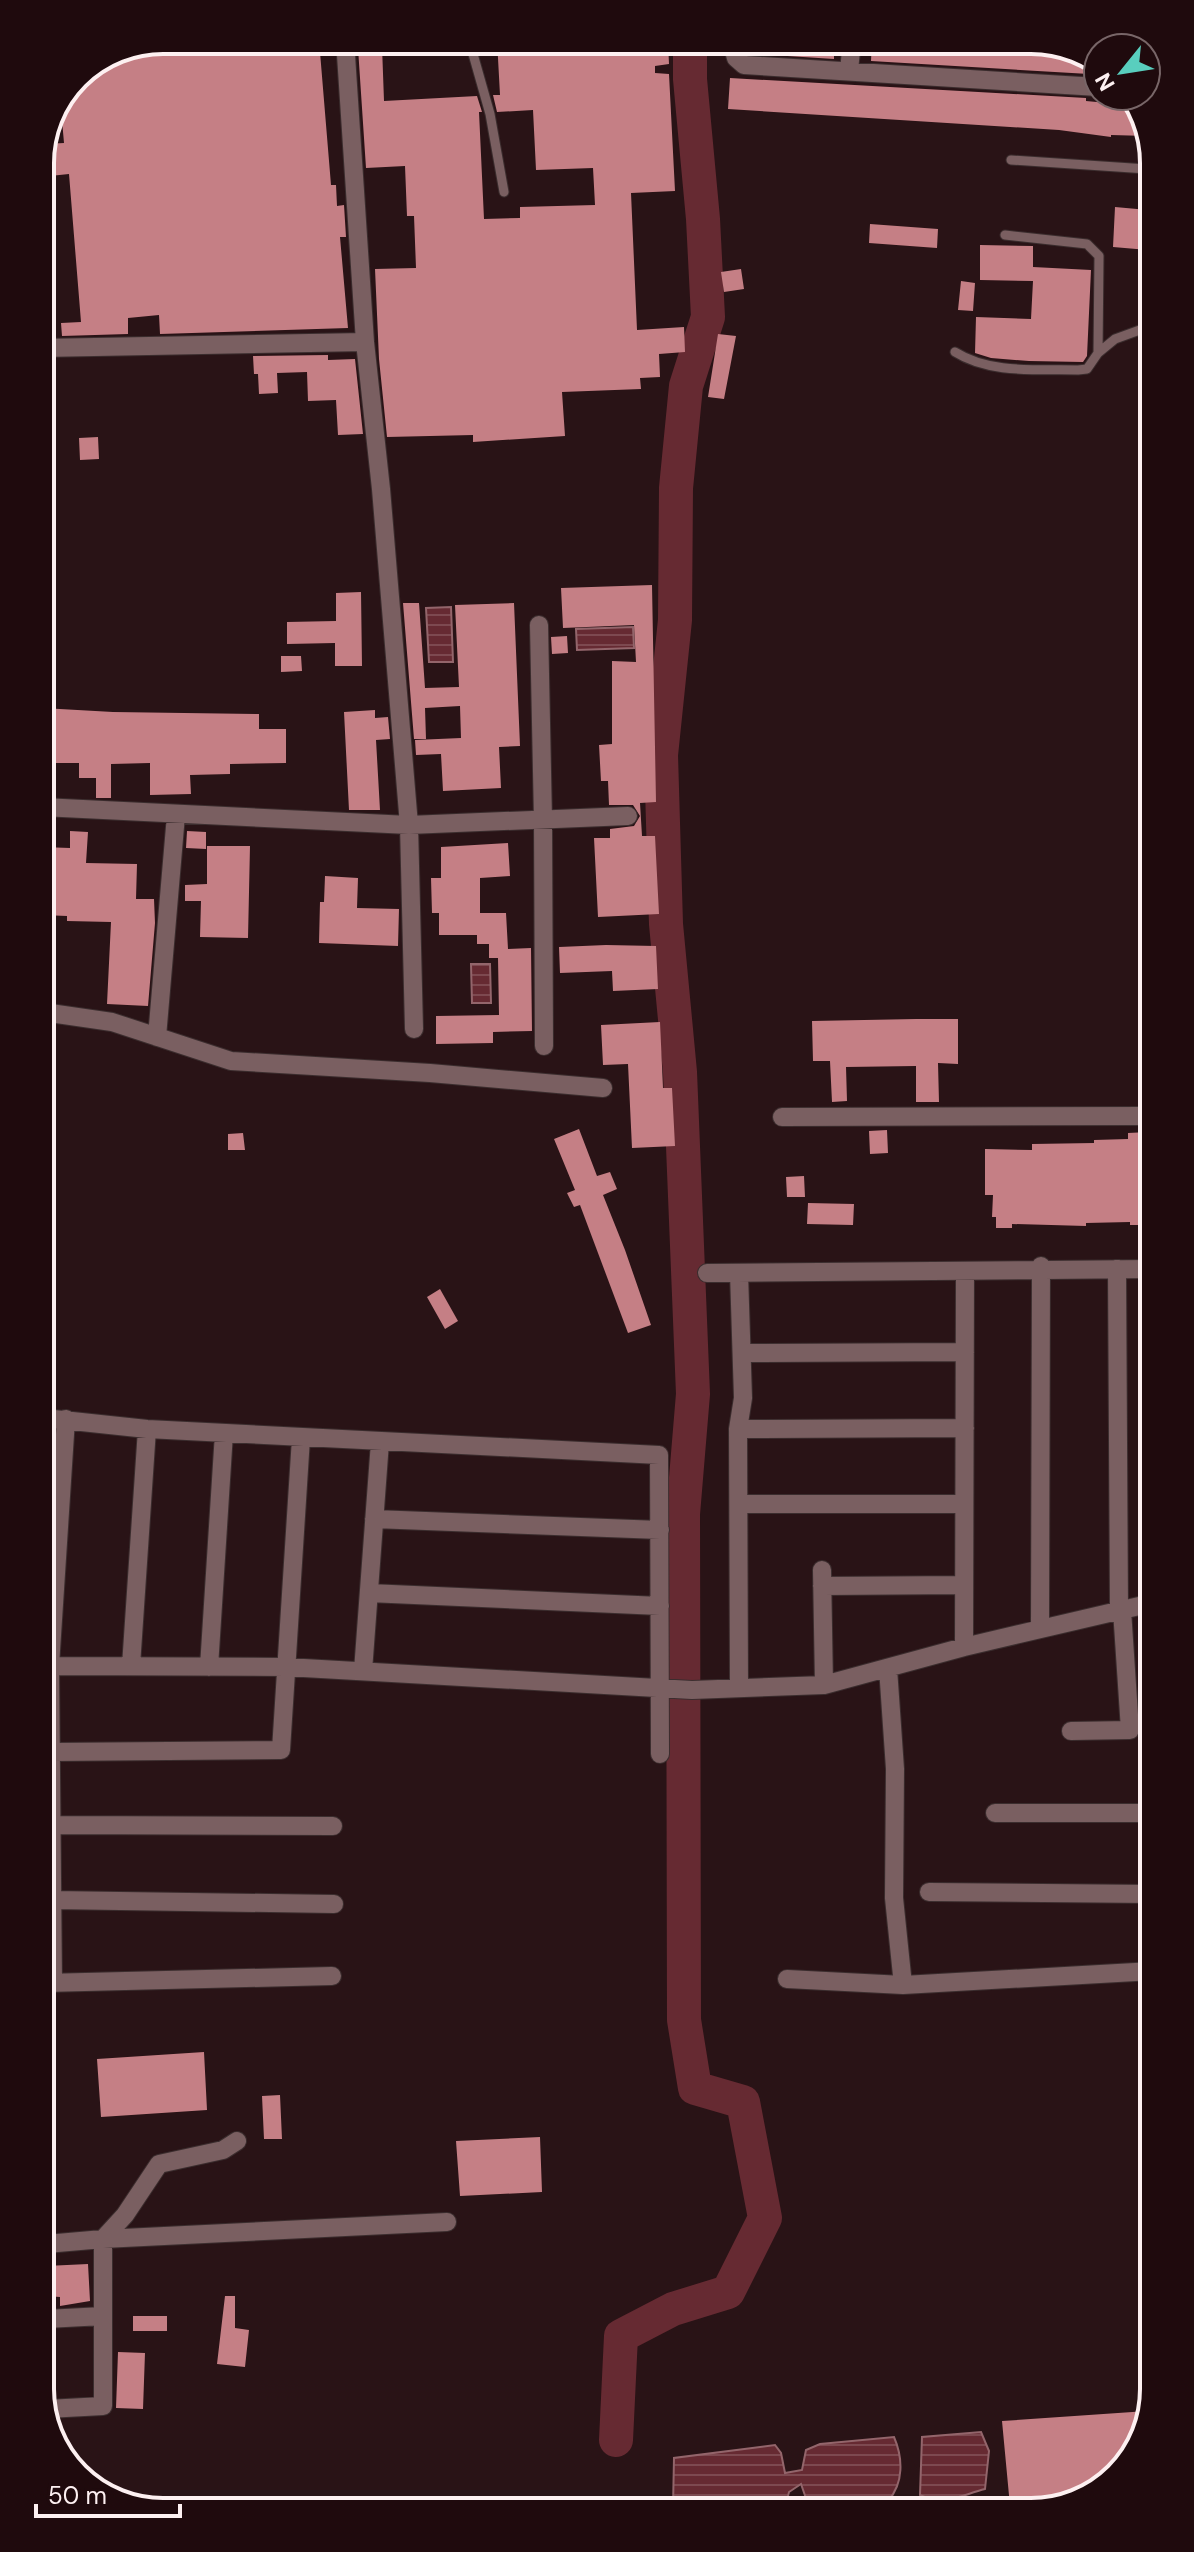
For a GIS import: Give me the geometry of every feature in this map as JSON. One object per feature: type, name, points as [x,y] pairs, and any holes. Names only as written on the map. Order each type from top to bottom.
[{"type":"street","points":[[346,54],[365,342],[381,489],[409,825],[414,1029]]},
{"type":"street","points":[[735,54],[744,65],[1082,86]]},
{"type":"street","points":[[849,71],[851,54]]},
{"type":"street","points":[[54,348],[365,342]]},
{"type":"street","points":[[539,625],[544,1046]]},
{"type":"street","points":[[54,808],[409,825],[628,816]]},
{"type":"street","points":[[157,1037],[176,815]]},
{"type":"street","points":[[54,1014],[112,1022],[231,1061],[430,1073],[603,1088]]},
{"type":"street","points":[[782,1117],[1140,1116]]},
{"type":"street","points":[[1040,1629],[1041,1268]]},
{"type":"street","points":[[1071,1731],[1130,1730],[1120,1610],[1117,1269]]},
{"type":"street","points":[[707,1273],[1140,1269]]},
{"type":"street","points":[[964,1647],[965,1271]]},
{"type":"street","points":[[739,1273],[743,1398],[738,1429],[739,1687]]},
{"type":"street","points":[[742,1353],[965,1352]]},
{"type":"street","points":[[54,1418],[147,1429],[659,1455],[660,1606],[665,1688],[660,1754]]},
{"type":"street","points":[[54,1485],[66,1419]]},
{"type":"street","points":[[738,1429],[965,1428]]},
{"type":"street","points":[[131,1666],[147,1429]]},
{"type":"street","points":[[209,1667],[224,1433]]},
{"type":"street","points":[[54,1752],[281,1750],[301,1438]]},
{"type":"street","points":[[363,1671],[380,1442]]},
{"type":"street","points":[[739,1504],[964,1504]]},
{"type":"street","points":[[374,1519],[660,1530]]},
{"type":"street","points":[[824,1685],[822,1578],[964,1585]]},
{"type":"street","points":[[369,1593],[660,1606]]},
{"type":"street","points":[[54,1667],[286,1667],[692,1690],[824,1685],[964,1647],[1140,1606]]},
{"type":"street","points":[[888,1668],[895,1769],[894,1898],[903,1985]]},
{"type":"street","points":[[995,1813],[1140,1813]]},
{"type":"street","points":[[54,1825],[333,1826]]},
{"type":"street","points":[[929,1892],[1140,1894]]},
{"type":"street","points":[[54,1900],[334,1904]]},
{"type":"street","points":[[787,1979],[903,1985],[1140,1972]]},
{"type":"street","points":[[54,1983],[332,1976]]},
{"type":"street","points":[[56,2409],[103,2406],[103,2239],[125,2215],[159,2164],[223,2150],[237,2141]]},
{"type":"street","points":[[54,2243],[447,2222]]},
{"type":"street","points":[[54,2319],[103,2316]]},
{"type":"lane","points":[[473,54],[490,114],[504,192]]},
{"type":"lane","points":[[1011,160],[1140,169]]},
{"type":"lane","points":[[1005,235],[1087,244],[1095,249],[1099,256],[1098,353]]},
{"type":"lane","points":[[955,352],[970,362],[1000,367],[1087,369],[1098,353],[1115,339],[1140,330]]},
{"type":"shaded area","points":[[451,607],[453,662],[429,662],[426,608]]},
{"type":"shaded area","points":[[633,627],[634,648],[577,650],[576,629]]},
{"type":"shaded area","points":[[471,964],[490,964],[491,1003],[472,1003]]},
{"type":"shaded area","points":[[981,2432],[989,2451],[985,2489],[955,2498],[920,2495],[922,2437]]},
{"type":"shaded area","points":[[894,2437],[900,2470],[897,2486],[890,2498],[806,2498],[801,2484],[789,2492],[787,2498],[673,2498],[674,2458],[775,2445],[781,2453],[785,2473],[802,2470],[806,2450],[820,2444]]},
{"type":"building","points":[[163,54],[320,54],[331,185],[336,185],[337,206],[344,205],[346,237],[340,237],[348,328],[160,334],[159,315],[128,318],[128,334],[62,336],[61,323],[81,322],[69,174],[54,176],[56,143],[64,143],[62,123],[76,96],[108,69],[128,60]]},
{"type":"building","points":[[358,54],[382,54],[384,101],[477,96],[482,112],[479,112],[484,219],[520,218],[520,207],[595,205],[593,168],[536,170],[533,110],[497,112],[493,95],[500,95],[498,54],[669,54],[669,64],[655,66],[655,73],[669,74],[675,191],[631,193],[637,330],[684,327],[685,352],[659,354],[660,377],[640,378],[641,389],[562,392],[565,436],[473,442],[473,435],[387,437],[379,359],[375,269],[416,268],[414,216],[407,216],[405,166],[366,168]]},
{"type":"building","points":[[834,54],[834,59],[772,55]]},
{"type":"building","points":[[871,54],[1039,54],[1073,62],[1082,67],[1082,74],[871,61]]},
{"type":"building","points":[[730,78],[1082,98],[1082,112],[1127,112],[1136,136],[1111,137],[1059,130],[728,109]]},
{"type":"building","points":[[1115,207],[1140,209],[1140,249],[1113,247]]},
{"type":"building","points":[[870,224],[938,229],[937,248],[869,243]]},
{"type":"building","points":[[980,245],[1033,246],[1033,267],[1091,270],[1087,356],[1083,362],[991,358],[975,353],[976,317],[1031,319],[1033,281],[980,280]]},
{"type":"building","points":[[741,269],[744,289],[724,292],[721,272]]},
{"type":"building","points":[[961,281],[975,283],[973,311],[958,310]]},
{"type":"building","points":[[718,334],[736,336],[724,399],[708,397]]},
{"type":"building","points":[[328,355],[328,360],[355,359],[363,434],[338,435],[336,400],[308,401],[307,372],[277,373],[278,393],[259,394],[253,356]]},
{"type":"building","points":[[98,437],[99,459],[80,460],[79,438]]},
{"type":"building","points":[[652,585],[656,802],[640,803],[642,836],[655,836],[659,914],[598,917],[594,838],[610,838],[610,829],[634,826],[640,816],[633,805],[609,805],[608,781],[601,781],[599,745],[612,744],[612,661],[636,662],[634,625],[563,628],[561,588]]},
{"type":"building","points":[[361,592],[362,666],[335,666],[335,643],[287,644],[287,622],[336,621],[336,593]]},
{"type":"building","points":[[403,603],[419,603],[425,688],[459,687],[455,605],[514,603],[520,746],[499,747],[501,788],[443,791],[441,754],[416,755],[415,740],[461,738],[460,706],[425,708],[426,739],[414,739]]},
{"type":"building","points":[[567,636],[568,653],[552,654],[551,637]]},
{"type":"building","points":[[281,656],[301,656],[302,671],[281,672]]},
{"type":"building","points":[[54,709],[259,714],[259,729],[286,729],[286,763],[230,764],[230,774],[190,775],[191,794],[150,795],[150,763],[111,764],[111,798],[96,798],[96,778],[79,778],[79,763],[54,763]]},
{"type":"building","points":[[375,710],[375,718],[388,717],[390,739],[376,740],[380,810],[349,810],[344,712]]},
{"type":"building","points":[[70,831],[88,832],[86,863],[137,864],[136,899],[154,899],[148,1006],[107,1004],[111,922],[67,921],[67,916],[54,915],[54,847],[70,848]]},
{"type":"building","points":[[187,831],[206,832],[206,849],[186,848]]},
{"type":"building","points":[[508,843],[510,876],[480,878],[480,913],[506,913],[508,949],[531,948],[532,1031],[493,1032],[493,1043],[436,1044],[436,1016],[499,1015],[498,958],[489,958],[489,944],[477,944],[477,935],[439,935],[439,913],[432,913],[431,878],[441,878],[441,847]]},
{"type":"building","points":[[207,846],[250,846],[248,938],[200,937],[201,901],[185,901],[185,885],[207,884]]},
{"type":"building","points":[[325,876],[358,878],[357,908],[399,909],[398,946],[319,943],[320,902],[324,902]]},
{"type":"building","points":[[656,946],[658,989],[613,991],[612,971],[560,973],[559,947]]},
{"type":"building","points":[[958,1019],[958,1064],[938,1063],[939,1102],[916,1102],[916,1066],[846,1067],[847,1101],[832,1102],[830,1061],[813,1061],[812,1021]]},
{"type":"building","points":[[660,1022],[663,1088],[672,1088],[675,1146],[632,1148],[628,1064],[603,1065],[601,1025]]},
{"type":"building","points":[[579,1129],[597,1176],[610,1172],[617,1189],[603,1195],[651,1325],[628,1333],[580,1205],[574,1207],[567,1193],[575,1190],[554,1139]]},
{"type":"building","points":[[887,1130],[888,1153],[870,1154],[869,1131]]},
{"type":"building","points":[[1140,1132],[1140,1225],[1130,1225],[1130,1222],[1086,1223],[1086,1226],[1012,1224],[1012,1228],[996,1228],[996,1217],[992,1217],[993,1195],[985,1195],[985,1149],[1032,1150],[1032,1144],[1128,1139],[1128,1133]]},
{"type":"building","points":[[243,1133],[245,1150],[228,1150],[228,1134]]},
{"type":"building","points":[[804,1176],[805,1197],[787,1197],[786,1177]]},
{"type":"building","points":[[808,1203],[854,1204],[853,1225],[807,1224]]},
{"type":"building","points":[[440,1289],[458,1321],[445,1329],[427,1297]]},
{"type":"building","points":[[204,2052],[207,2110],[101,2117],[97,2059]]},
{"type":"building","points":[[280,2095],[282,2139],[264,2139],[262,2096]]},
{"type":"building","points":[[540,2137],[542,2192],[460,2196],[456,2141]]},
{"type":"building","points":[[88,2264],[90,2301],[60,2306],[60,2297],[54,2297],[54,2266]]},
{"type":"building","points":[[225,2296],[235,2296],[235,2328],[249,2330],[245,2367],[217,2364]]},
{"type":"building","points":[[133,2316],[167,2316],[167,2331],[133,2331]]},
{"type":"building","points":[[118,2352],[145,2353],[143,2409],[116,2408]]},
{"type":"building","points":[[1138,2412],[1122,2450],[1098,2476],[1066,2492],[1031,2498],[1009,2498],[1002,2421]]},
{"type":"waterway","points":[[616,2440],[621,2336],[673,2309],[728,2292],[765,2218],[743,2102],[695,2088],[684,2020],[683,1514],[693,1394],[680,1072],[666,924],[661,755],[675,620],[676,488],[686,386],[708,317],[690,54]]}]
